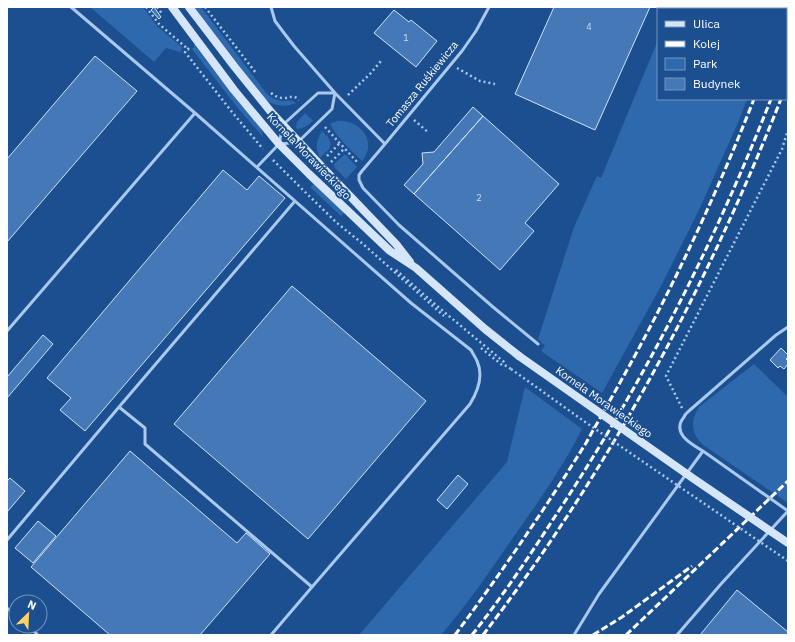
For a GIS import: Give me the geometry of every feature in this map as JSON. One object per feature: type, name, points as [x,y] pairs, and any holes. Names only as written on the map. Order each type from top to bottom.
[{"type":"street","name":"Kornela Morawieckiego","points":[[172,7],[234,90],[279,144],[390,251],[416,268],[485,329],[520,356],[646,446],[788,543]]},
{"type":"street","name":"Kornela Morawieckiego","points":[[189,7],[271,112],[396,244],[416,268]]},
{"type":"lane","points":[[70,7],[195,113],[411,303],[471,350],[477,361],[480,372],[480,382],[476,394],[470,404],[272,635]]},
{"type":"lane","points":[[272,7],[275,21],[294,46],[335,93],[385,144]]},
{"type":"lane","name":"Tomasza Ruśkiewicza","points":[[364,169],[462,51],[476,31],[489,7]]},
{"type":"lane","points":[[257,167],[279,144],[283,125],[304,105],[318,93],[335,93]]},
{"type":"lane","points":[[279,144],[298,142],[332,108],[335,93]]},
{"type":"lane","points":[[7,331],[195,113]]},
{"type":"lane","points":[[364,169],[359,175],[359,180],[364,188],[394,220],[493,307],[538,344]]},
{"type":"lane","points":[[7,540],[295,200]]},
{"type":"lane","points":[[677,635],[721,584],[788,511],[685,439],[681,432],[680,424],[690,410],[776,335],[788,327]]},
{"type":"lane","points":[[119,407],[144,428],[145,444],[312,587]]},
{"type":"lane","points":[[574,635],[599,594],[703,451]]},
{"type":"path","points":[[205,7],[260,78]]},
{"type":"path","points":[[342,100],[370,74],[381,60]]},
{"type":"path","points":[[460,70],[480,81],[495,84]]},
{"type":"path","points":[[270,92],[280,98],[290,96],[296,97],[304,105]]},
{"type":"path","points":[[319,121],[364,169]]},
{"type":"path","points":[[417,123],[429,132]]},
{"type":"path","points":[[680,424],[683,411],[666,376],[782,149],[788,130]]},
{"type":"path","points":[[329,164],[345,148]]},
{"type":"path","points":[[365,241],[436,306],[504,362],[506,366],[788,561]]},
{"type":"green space","points":[[90,7],[143,7],[157,26],[183,48],[181,49],[181,52],[166,48],[154,62]]},
{"type":"green space","points":[[194,7],[201,7],[267,94],[277,100],[296,103],[279,106],[265,99]]},
{"type":"green space","points":[[672,7],[780,7],[780,8]]},
{"type":"green space","points":[[657,42],[657,100],[747,100],[699,210],[661,286],[602,393],[541,351],[545,346],[538,339],[574,227],[597,176],[601,178]]},
{"type":"green space","points":[[194,44],[256,122],[261,129],[263,137],[237,107],[192,49]]},
{"type":"green space","points":[[305,113],[313,121],[304,128],[297,129],[297,122]]},
{"type":"green space","points":[[337,121],[352,123],[365,133],[368,148],[362,161],[344,144],[333,129],[330,124]]},
{"type":"green space","points":[[322,131],[328,137],[331,144],[329,149],[320,158],[317,151],[317,144],[318,138]]},
{"type":"green space","points":[[346,155],[357,167],[346,179],[334,167],[334,164]]},
{"type":"green space","points":[[314,184],[344,213],[341,216],[310,187]]},
{"type":"green space","points":[[754,364],[788,397],[788,503],[703,445],[694,432],[694,417],[699,407]]},
{"type":"green space","points":[[525,387],[582,429],[548,487],[477,590],[441,635],[359,635],[507,462]]},
{"type":"building","points":[[154,7],[161,17],[159,19],[151,10]]},
{"type":"building","points":[[554,7],[650,7],[595,130],[515,94]]},
{"type":"building","points":[[394,10],[409,22],[411,20],[437,41],[416,67],[374,33]]},
{"type":"building","points":[[95,56],[137,91],[7,242],[7,159]]},
{"type":"building","points":[[473,107],[483,116],[414,194],[404,185],[423,164],[422,153],[434,152]]},
{"type":"building","points":[[483,116],[559,184],[525,223],[534,231],[500,270],[414,194]]},
{"type":"building","points":[[223,170],[247,190],[259,176],[285,198],[85,431],[60,410],[71,398],[47,378]]},
{"type":"building","points":[[292,286],[426,401],[308,539],[174,424]]},
{"type":"building","points":[[43,335],[53,344],[7,398],[7,377]]},
{"type":"building","points":[[781,348],[788,355],[786,359],[788,364],[784,369],[780,366],[778,368],[770,360]]},
{"type":"building","points":[[130,451],[237,543],[246,533],[270,554],[200,635],[110,635],[31,567]]},
{"type":"building","points":[[458,475],[468,484],[447,509],[437,500]]},
{"type":"building","points":[[10,478],[25,491],[7,512],[7,481]]},
{"type":"building","points":[[38,521],[56,536],[33,563],[15,548]]},
{"type":"building","points":[[737,590],[788,632],[788,635],[700,635]]},
{"type":"railway","points":[[455,635],[555,492],[586,443],[613,395],[689,250],[723,175],[754,100]]},
{"type":"railway","points":[[472,635],[543,536],[615,420],[645,368],[673,316],[725,209],[771,100]]},
{"type":"railway","points":[[483,635],[529,573],[572,509],[651,377],[687,309],[720,240],[752,170],[781,100]]},
{"type":"railway","points":[[626,635],[788,481]]},
{"type":"railway","points":[[593,635],[622,617],[692,566]]}]
